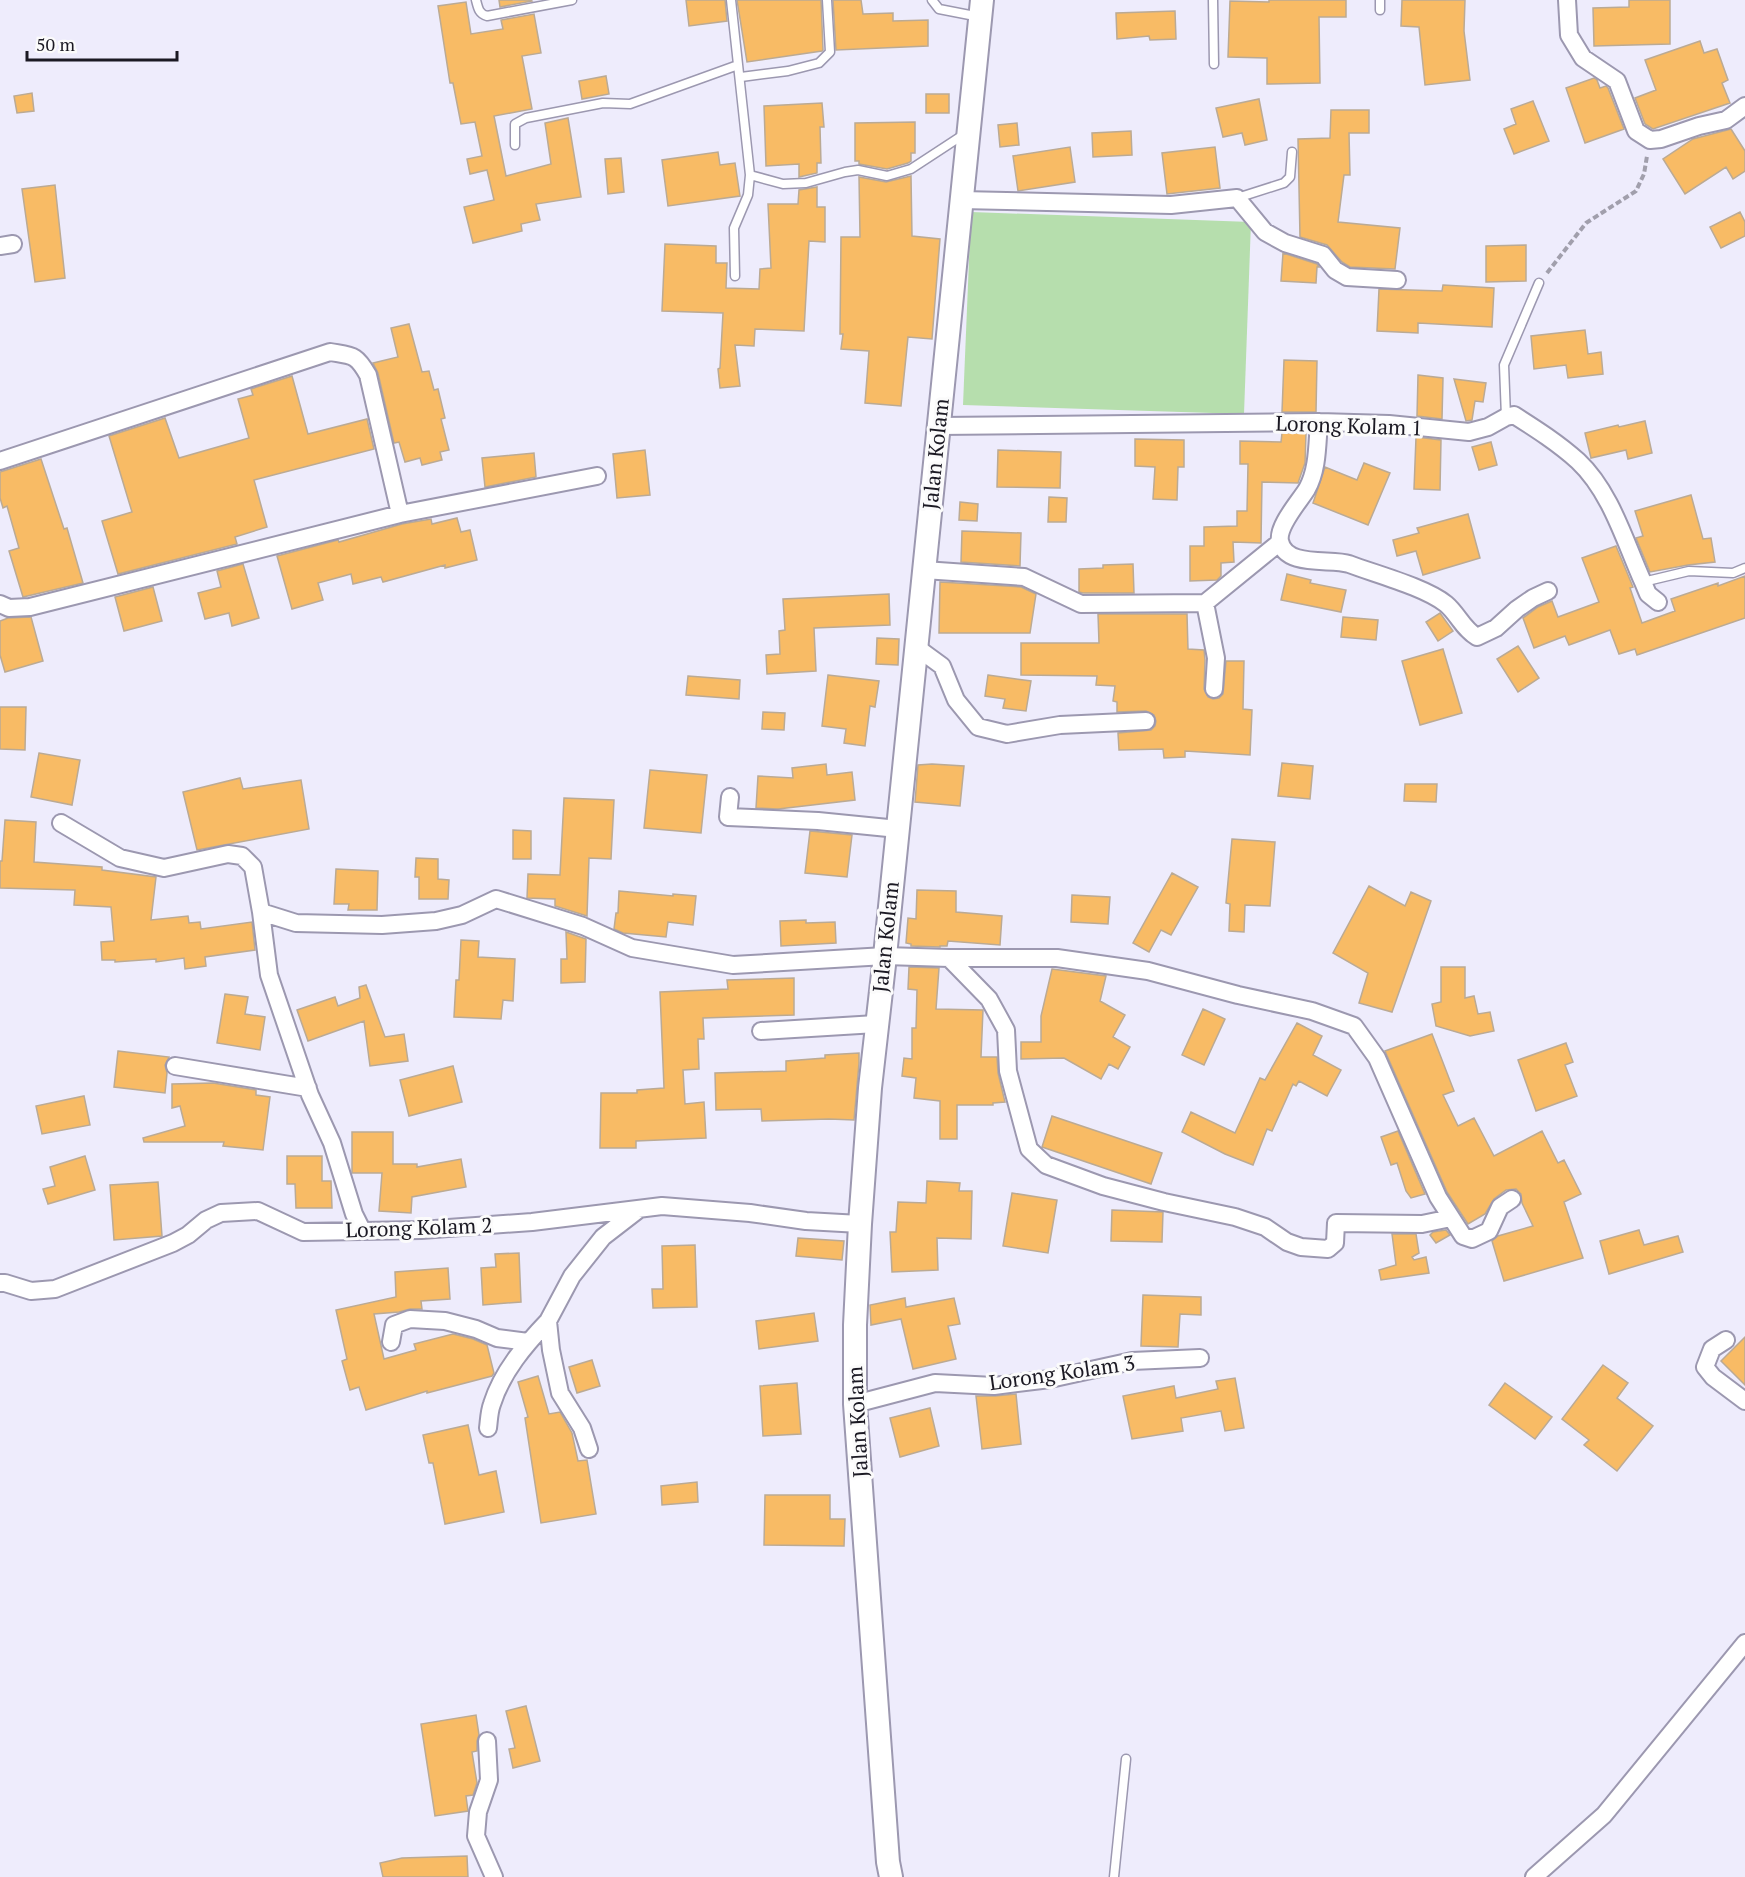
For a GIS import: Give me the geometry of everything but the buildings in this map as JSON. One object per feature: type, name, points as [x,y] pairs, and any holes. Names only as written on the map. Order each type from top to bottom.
[{"type":"street","points":[[1567,0],[1569,35],[1573,43],[1582,58],[1617,81],[1636,131],[1650,140],[1661,139],[1699,126],[1726,120],[1745,106]]},
{"type":"street","name":"Jalan Kolam","points":[[891,1877],[888,1862],[855,1404],[855,1325],[860,1224],[876,1024],[885,956],[981,9]]},
{"type":"street","points":[[962,200],[1171,205],[1237,198],[1266,232],[1285,243],[1323,255],[1335,270],[1347,277],[1397,280]]},
{"type":"street","points":[[0,461],[330,352],[360,360],[368,375],[400,514]]},
{"type":"street","points":[[1506,417],[1514,415],[1551,439],[1580,462],[1611,507],[1642,582],[1648,594],[1658,602]]},
{"type":"street","name":"Lorong Kolam 1","points":[[939,426],[1319,422],[1389,424],[1468,432],[1488,427],[1506,417]]},
{"type":"street","points":[[1319,422],[1316,464],[1308,487],[1280,531],[1280,542],[1290,555],[1314,562],[1343,562],[1419,590],[1446,604],[1468,632],[1477,637],[1496,628],[1517,609],[1548,591]]},
{"type":"street","points":[[0,604],[9,608],[30,607],[400,514],[597,476]]},
{"type":"street","points":[[924,570],[1024,577],[1081,604],[1204,603],[1280,542]]},
{"type":"street","points":[[1204,603],[1216,658],[1214,689]]},
{"type":"street","points":[[916,647],[942,666],[956,700],[978,727],[1007,734],[1060,725],[1146,721]]},
{"type":"street","points":[[730,797],[728,818],[818,821],[898,829]]},
{"type":"street","points":[[61,823],[120,858],[164,868],[228,854],[242,856],[253,867],[269,975],[308,1088],[332,1143],[354,1214],[362,1230]]},
{"type":"street","points":[[261,912],[296,923],[382,925],[436,921],[462,915],[496,899],[583,926],[632,948],[733,965],[885,956],[1057,958],[1148,971],[1238,995],[1312,1011],[1354,1026],[1377,1058],[1438,1197],[1463,1236],[1472,1239],[1489,1231],[1500,1207],[1512,1199]]},
{"type":"street","points":[[949,958],[988,999],[1006,1030],[1008,1071],[1029,1149],[1046,1165],[1103,1186],[1245,1220],[1265,1227],[1287,1242],[1301,1247],[1328,1249],[1335,1243],[1336,1223],[1422,1224],[1451,1218]]},
{"type":"street","points":[[761,1031],[876,1024]]},
{"type":"street","points":[[175,1066],[308,1088]]},
{"type":"street","name":"Lorong Kolam 2","points":[[0,1283],[31,1291],[55,1289],[173,1243],[188,1235],[206,1220],[221,1213],[258,1211],[303,1233],[421,1230],[532,1222],[662,1206],[750,1213],[806,1221],[860,1224]]},
{"type":"street","points":[[488,1428],[491,1405],[503,1379],[528,1342],[548,1321],[573,1276],[603,1237],[641,1208]]},
{"type":"street","points":[[391,1342],[394,1325],[410,1318],[445,1321],[476,1329],[497,1338],[528,1342]]},
{"type":"street","points":[[548,1321],[551,1350],[560,1393],[582,1428],[589,1449]]},
{"type":"street","points":[[1726,1340],[1712,1349],[1705,1367],[1713,1377],[1745,1401]]},
{"type":"street","name":"Lorong Kolam 3","points":[[855,1404],[935,1383],[994,1386],[1050,1379],[1132,1361],[1200,1358]]},
{"type":"street","points":[[1534,1877],[1604,1815],[1745,1643]]},
{"type":"street","points":[[487,1741],[489,1780],[478,1812],[476,1836],[494,1877]]},
{"type":"lane","points":[[476,0],[482,15],[487,16],[572,0]]},
{"type":"lane","points":[[731,0],[750,176],[748,195],[734,228],[735,276]]},
{"type":"lane","points":[[741,77],[788,71],[819,63],[830,52],[827,0]]},
{"type":"lane","points":[[932,0],[939,9],[981,9]]},
{"type":"lane","points":[[1213,0],[1214,64]]},
{"type":"lane","points":[[1380,0],[1380,10]]},
{"type":"lane","points":[[515,145],[515,124],[526,118],[603,103],[630,104],[738,65]]},
{"type":"lane","points":[[750,176],[783,184],[806,183],[858,170],[887,176],[911,169],[968,131]]},
{"type":"lane","points":[[1237,198],[1284,183],[1290,177],[1292,152]]},
{"type":"lane","points":[[1506,417],[1504,365],[1539,283]]},
{"type":"lane","points":[[1642,582],[1689,571],[1733,573],[1745,568]]},
{"type":"lane","points":[[1114,1877],[1126,1759]]},
{"type":"path","points":[[1539,283],[1586,222],[1636,191],[1644,174],[1650,140]]},
{"type":"green space","points":[[971,212],[1251,222],[1244,414],[963,405]]}]
